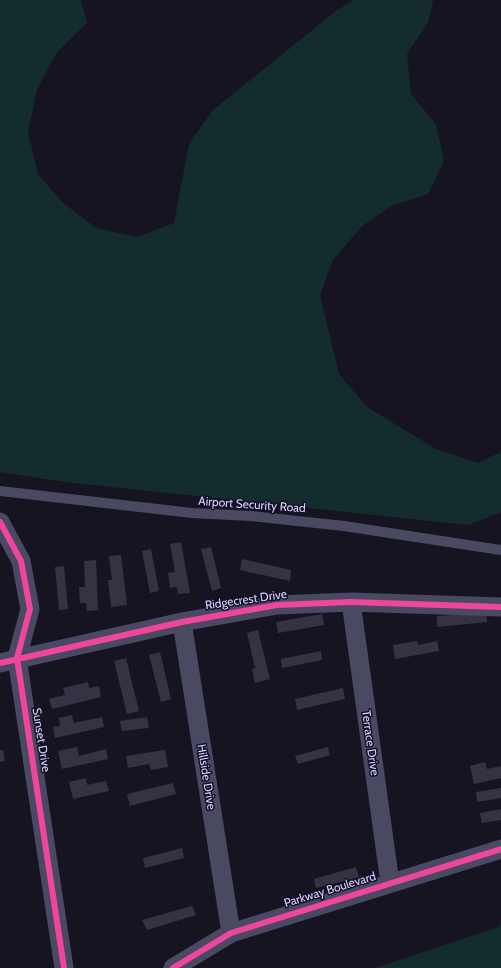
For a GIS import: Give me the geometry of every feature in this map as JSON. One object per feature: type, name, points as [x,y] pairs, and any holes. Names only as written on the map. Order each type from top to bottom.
[{"type":"street","name":"Sunset Drive","points":[[0,522],[21,561],[30,609],[9,661],[64,968]]},
{"type":"street","name":"Ridgecrest Drive","points":[[9,661],[182,622],[277,605],[351,602],[501,607]]},
{"type":"street","name":"Terrace Drive","points":[[351,602],[390,884]]},
{"type":"street","name":"Hillside Drive","points":[[182,622],[231,933]]},
{"type":"street","name":"Parkway Boulevard","points":[[172,968],[231,933],[501,849]]},
{"type":"lane","name":"Airport Security Road","points":[[0,491],[192,513],[251,516],[344,526],[501,550]]},
{"type":"green space","points":[[0,0],[81,0],[87,23],[57,52],[37,89],[28,132],[38,174],[63,203],[96,228],[137,237],[174,223],[189,144],[212,111],[336,11],[353,0],[433,0],[428,22],[407,54],[411,94],[436,124],[444,161],[428,194],[391,206],[361,227],[333,260],[320,295],[339,374],[367,407],[436,449],[478,463],[501,452],[501,512],[468,525],[65,482],[0,472]]},
{"type":"green space","points":[[501,925],[501,968],[375,968],[496,928]]},
{"type":"building","points":[[181,542],[190,593],[178,594],[177,587],[170,588],[168,573],[175,572],[170,544]]},
{"type":"building","points":[[211,547],[221,588],[212,591],[201,549]]},
{"type":"building","points":[[151,549],[159,591],[150,593],[142,551]]},
{"type":"building","points":[[121,555],[127,605],[111,607],[108,580],[112,580],[109,556]]},
{"type":"building","points":[[242,559],[291,570],[290,581],[240,570]]},
{"type":"building","points":[[96,560],[98,610],[87,611],[86,603],[80,603],[79,587],[85,587],[84,561]]},
{"type":"building","points":[[64,566],[68,609],[59,610],[55,567]]},
{"type":"building","points":[[486,612],[487,622],[437,627],[437,616]]},
{"type":"building","points":[[322,614],[324,625],[278,633],[276,622]]},
{"type":"building","points":[[258,630],[270,679],[255,683],[252,669],[255,668],[247,633]]},
{"type":"building","points":[[417,641],[418,645],[437,641],[439,651],[395,659],[393,645]]},
{"type":"building","points":[[321,651],[322,660],[282,668],[281,659]]},
{"type":"building","points":[[160,652],[171,699],[161,702],[149,655]]},
{"type":"building","points":[[126,658],[139,711],[127,714],[114,661]]},
{"type":"building","points":[[88,682],[89,688],[99,686],[101,697],[52,709],[49,699],[65,695],[63,688]]},
{"type":"building","points":[[343,688],[345,699],[297,710],[295,699]]},
{"type":"building","points":[[72,715],[74,723],[102,717],[104,727],[55,738],[53,727],[60,726],[59,718]]},
{"type":"building","points":[[147,717],[149,728],[122,731],[120,721]]},
{"type":"building","points":[[77,747],[79,756],[106,749],[108,759],[62,769],[58,751]]},
{"type":"building","points":[[328,747],[330,755],[298,764],[295,756]]},
{"type":"building","points":[[0,750],[3,750],[5,761],[0,762]]},
{"type":"building","points":[[165,750],[168,767],[151,770],[149,764],[128,768],[126,756]]},
{"type":"building","points":[[485,762],[487,769],[501,766],[501,778],[474,784],[470,766]]},
{"type":"building","points":[[86,778],[87,785],[106,781],[109,791],[73,799],[69,782]]},
{"type":"building","points":[[173,783],[176,794],[130,806],[127,794]]},
{"type":"building","points":[[501,788],[501,798],[477,802],[476,792]]},
{"type":"building","points":[[501,809],[501,820],[482,823],[480,813]]},
{"type":"building","points":[[182,848],[184,858],[145,868],[143,858]]},
{"type":"building","points":[[356,867],[359,877],[316,888],[314,879]]},
{"type":"building","points":[[192,906],[196,915],[147,930],[142,920]]},
{"type":"cycle path","points":[[0,522],[21,561],[30,609],[17,658],[64,968]]},
{"type":"cycle path","points":[[0,663],[182,622],[277,605],[351,602],[501,607]]},
{"type":"cycle path","points":[[173,968],[231,933],[501,849]]}]
